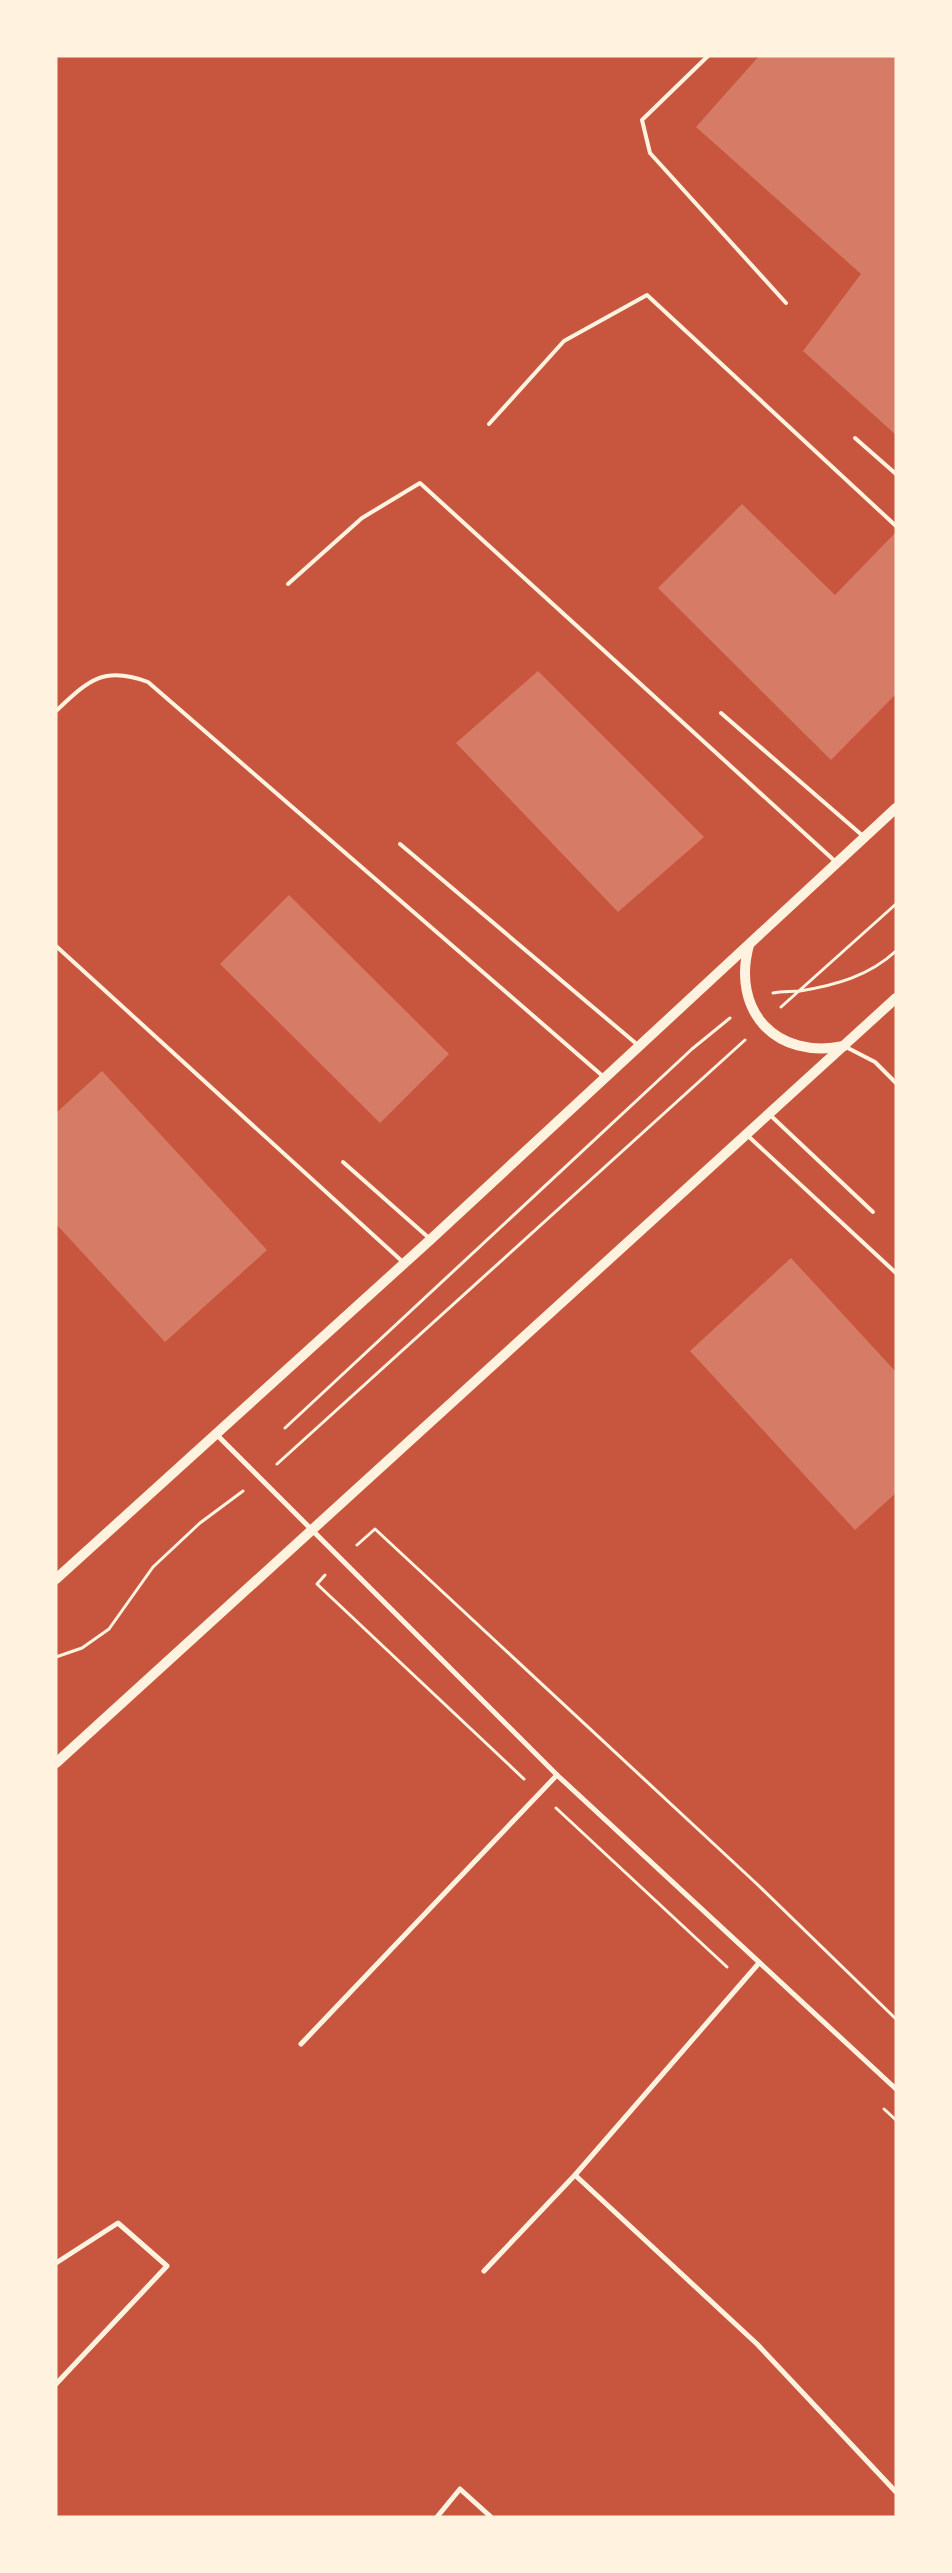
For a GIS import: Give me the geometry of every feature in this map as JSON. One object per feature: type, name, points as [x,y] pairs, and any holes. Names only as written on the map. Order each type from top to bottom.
[{"type":"main road","points":[[56,1579],[214,1433],[430,1240],[896,808]]},
{"type":"main road","points":[[749,944],[744,977],[750,1003],[762,1024],[776,1035],[800,1046],[826,1049],[844,1046]]},
{"type":"main road","points":[[56,1763],[896,998]]},
{"type":"street","points":[[214,1433],[311,1532],[557,1775],[896,2090]]},
{"type":"street","points":[[302,2044],[557,1775]]},
{"type":"street","points":[[484,2271],[575,2175],[759,1964]]},
{"type":"street","points":[[575,2175],[757,2344],[896,2492]]},
{"type":"street","points":[[56,2263],[118,2223],[167,2266],[56,2384]]},
{"type":"street","points":[[437,2517],[460,2489],[491,2517]]},
{"type":"lane","points":[[708,56],[642,120],[650,153],[786,303]]},
{"type":"lane","points":[[489,424],[564,341],[647,295],[896,526]]},
{"type":"lane","points":[[855,438],[896,474]]},
{"type":"lane","points":[[288,584],[362,518],[420,483],[837,863]]},
{"type":"lane","points":[[56,711],[85,684],[100,677],[115,674],[132,676],[148,682],[604,1078]]},
{"type":"lane","points":[[721,713],[864,837]]},
{"type":"lane","points":[[400,844],[638,1046]]},
{"type":"lane","points":[[56,946],[404,1262]]},
{"type":"lane","points":[[844,1046],[876,1062],[896,1083]]},
{"type":"lane","points":[[770,1114],[874,1212]]},
{"type":"lane","points":[[747,1135],[896,1273]]},
{"type":"lane","points":[[343,1162],[430,1240]]},
{"type":"path","points":[[56,1657],[82,1648],[102,1634],[118,1618],[153,1567],[172,1548],[200,1523],[260,1478],[302,1442],[896,904]]},
{"type":"path","points":[[285,1428],[692,1048],[750,1003],[763,996],[782,991],[798,991],[832,985],[865,974],[881,965],[896,951]]},
{"type":"building","points":[[759,56],[896,56],[896,435],[803,351],[861,274],[696,127]]},
{"type":"building","points":[[742,504],[835,595],[896,532],[896,694],[831,760],[658,588]]},
{"type":"building","points":[[538,671],[704,837],[618,912],[456,743]]},
{"type":"building","points":[[289,895],[449,1054],[380,1123],[220,964]]},
{"type":"building","points":[[102,1071],[267,1250],[165,1342],[56,1224],[56,1113]]},
{"type":"building","points":[[791,1258],[896,1372],[896,1493],[855,1530],[690,1351]]}]
